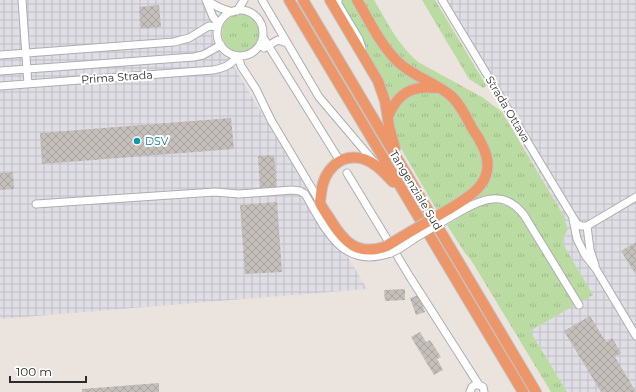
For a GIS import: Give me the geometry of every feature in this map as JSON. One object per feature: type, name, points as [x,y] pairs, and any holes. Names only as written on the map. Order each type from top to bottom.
[{"type":"highway","name":"Tangenziale Sud","points":[[289,0],[523,392]]},
{"type":"highway","name":"Tangenziale Sud","points":[[303,0],[536,392]]},
{"type":"highway","points":[[330,0],[366,60],[382,91],[389,126],[399,161]]},
{"type":"highway","points":[[356,0],[383,44],[395,60],[410,72],[452,96],[457,102],[484,148],[488,161],[485,179],[478,189],[448,214],[393,247],[365,249],[350,244],[340,235],[320,203],[323,180],[330,169],[339,162],[349,158],[365,159],[379,168],[404,194]]},
{"type":"highway","points":[[388,117],[392,107],[406,92],[418,88],[438,88]]},
{"type":"street","points":[[22,0],[28,84]]},
{"type":"street","points":[[207,0],[213,17],[219,25]]},
{"type":"street","points":[[207,0],[221,8],[244,11],[256,17],[260,23],[263,30],[263,37],[258,48],[252,53],[240,57]]},
{"type":"street","points":[[244,0],[235,11],[227,14],[219,25],[218,36],[221,46],[228,53],[240,57],[256,53],[278,40],[287,43]]},
{"type":"street","points":[[262,0],[319,97],[379,168]]},
{"type":"street","points":[[338,0],[338,4],[359,39],[366,60]]},
{"type":"street","name":"Strada Ottava","points":[[442,0],[573,218],[577,224],[584,226],[596,269]]},
{"type":"street","points":[[0,55],[174,42],[189,38],[209,26],[219,25]]},
{"type":"street","points":[[263,37],[338,158]]},
{"type":"street","name":"Prima Strada","points":[[0,71],[194,57],[203,55],[221,46]]},
{"type":"street","points":[[240,57],[270,120],[320,203]]},
{"type":"street","name":"Prima Strada","points":[[0,86],[213,70],[232,64],[240,57]]},
{"type":"street","points":[[347,173],[410,277],[479,385],[483,387],[484,392]]},
{"type":"street","points":[[36,204],[215,192],[239,194],[292,190],[300,191],[305,194],[329,233],[345,250],[365,258],[378,257],[393,247]]},
{"type":"street","points":[[584,226],[636,197]]},
{"type":"street","points":[[448,214],[483,200],[499,199],[515,206],[524,215],[580,305]]},
{"type":"street","name":"Strada Ottava","points":[[573,218],[577,239],[585,255],[596,269],[636,336]]},
{"type":"street","points":[[470,392],[472,387],[479,385]]},
{"type":"shaded area","points":[[0,0],[202,0],[210,14],[210,20],[213,28],[212,36],[219,52],[230,60],[367,289],[0,319]]},
{"type":"shaded area","points":[[441,0],[636,0],[636,392],[567,392],[530,331],[592,295],[564,246],[563,239],[567,233],[562,213]]},
{"type":"green space","points":[[340,0],[353,0],[381,46],[425,83],[392,101],[361,39],[342,7]]},
{"type":"green space","points":[[361,0],[374,0],[399,41],[418,62],[482,97],[502,112],[562,213],[568,229],[563,239],[564,246],[593,295],[581,302],[529,218],[498,196],[484,196],[473,201],[472,199],[490,174],[460,101],[394,53]]},
{"type":"green space","points":[[422,0],[435,0],[486,85],[485,87],[483,88],[469,79]]},
{"type":"green space","points":[[237,14],[245,14],[255,19],[259,26],[259,40],[255,47],[245,52],[237,52],[227,47],[225,44],[222,37],[222,29],[227,19],[230,17]]},
{"type":"green space","points":[[438,92],[452,100],[482,149],[484,167],[478,184],[438,212],[396,140],[392,123],[395,108],[412,93]]},
{"type":"green space","points":[[487,203],[503,204],[517,212],[575,305],[530,331],[567,392],[551,392],[471,260],[447,225],[475,207]]},
{"type":"building","points":[[159,5],[161,27],[141,29],[139,7]]},
{"type":"building","name":"DSV","points":[[231,118],[234,149],[42,164],[40,133]]},
{"type":"building","points":[[274,155],[277,188],[260,189],[258,156]]},
{"type":"building","points":[[13,172],[14,189],[0,190],[0,173]]},
{"type":"building","points":[[277,202],[282,272],[245,274],[240,205]]},
{"type":"building","points":[[636,242],[636,275],[621,251]]},
{"type":"building","points":[[405,289],[405,300],[385,301],[384,290]]},
{"type":"building","points":[[419,295],[425,312],[416,315],[410,298]]},
{"type":"building","points":[[590,316],[606,342],[612,338],[621,353],[615,357],[636,392],[601,392],[564,331]]},
{"type":"building","points":[[420,332],[426,342],[430,340],[441,357],[437,359],[443,370],[434,375],[411,337]]},
{"type":"building","points":[[159,383],[159,392],[82,392],[82,389]]},
{"type":"place","name":"DSV","points":[[137,141]]}]
